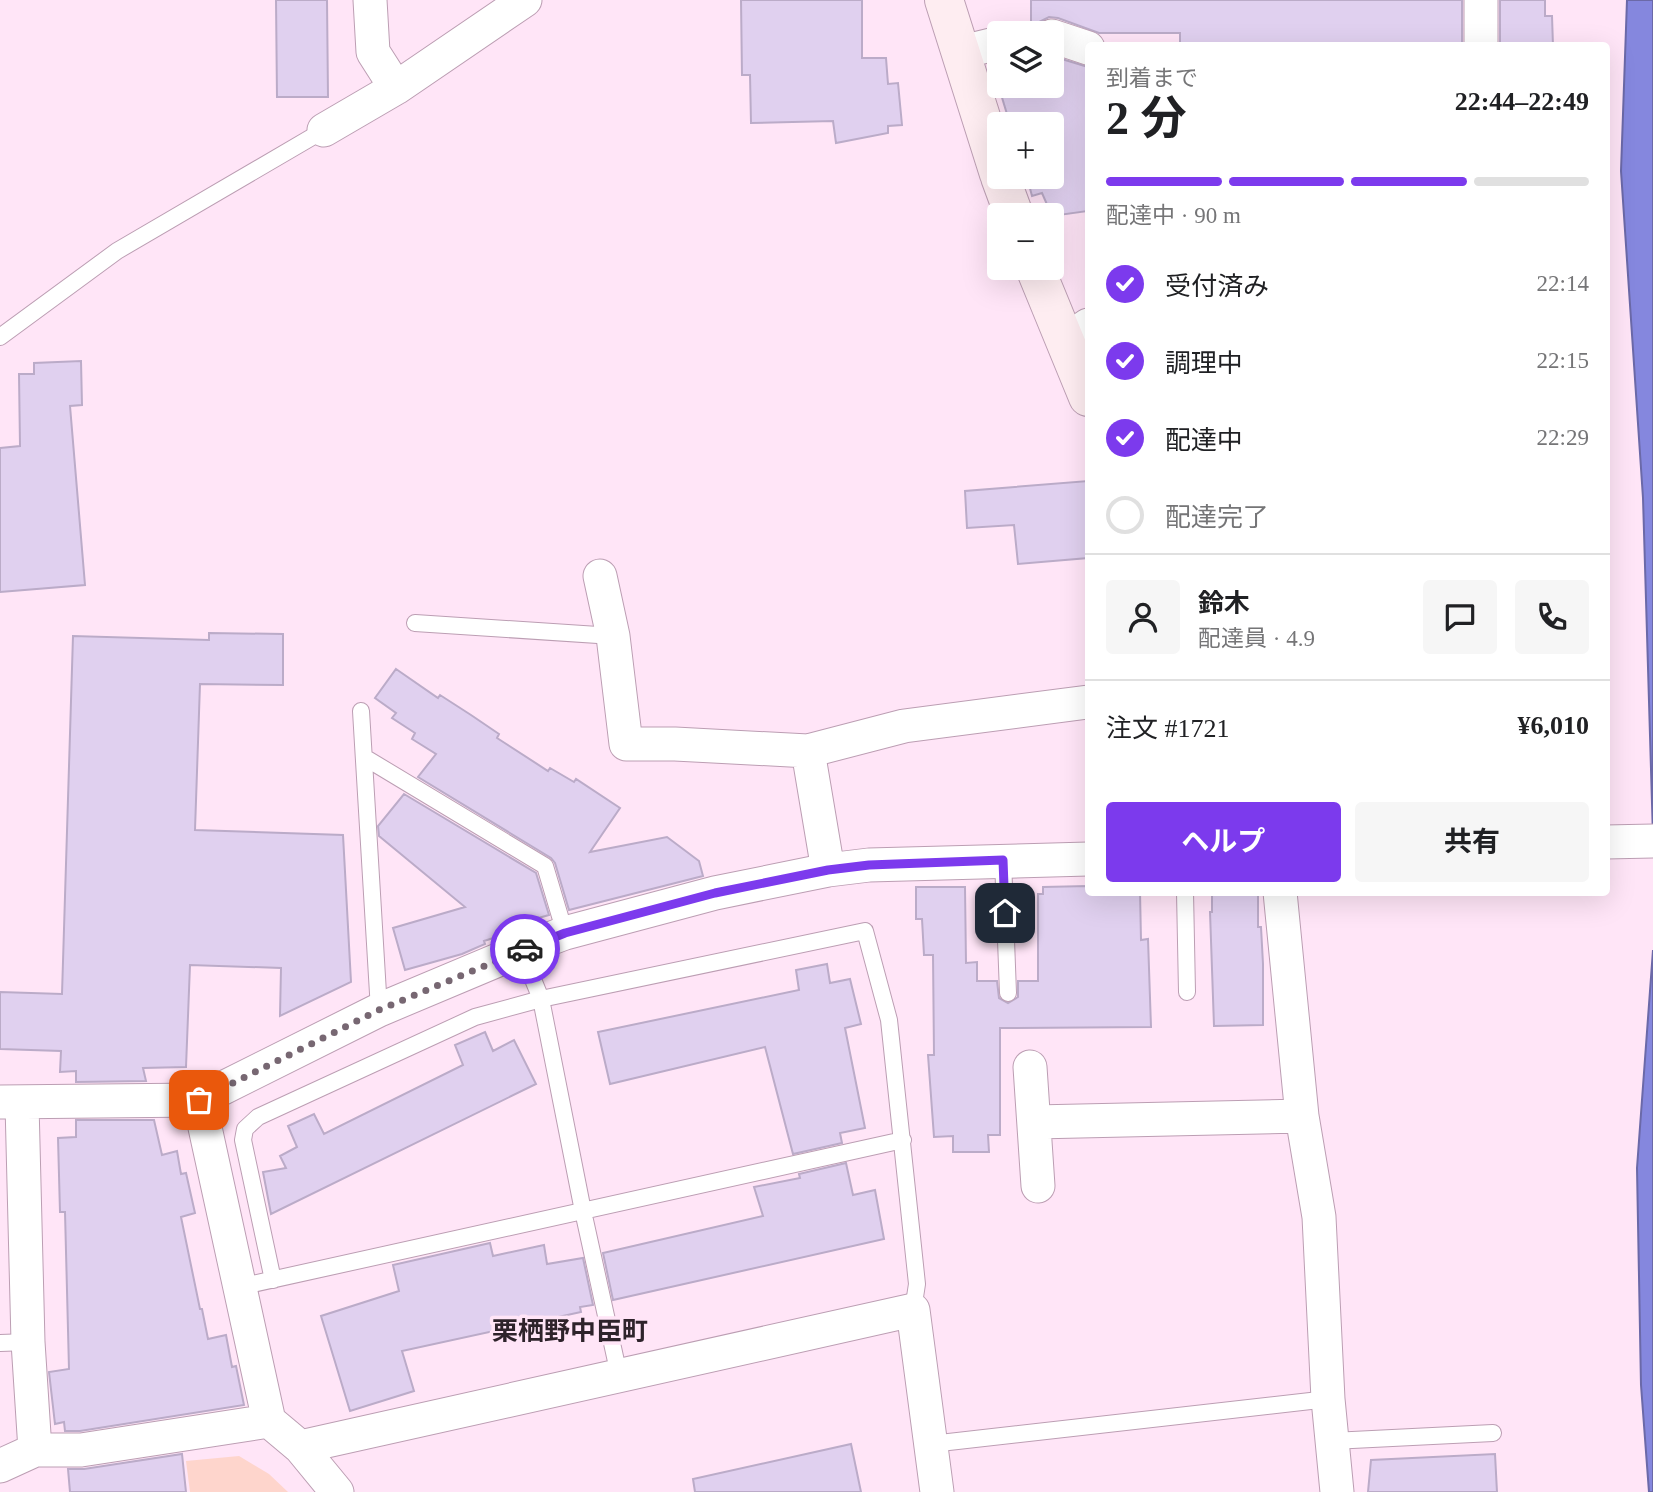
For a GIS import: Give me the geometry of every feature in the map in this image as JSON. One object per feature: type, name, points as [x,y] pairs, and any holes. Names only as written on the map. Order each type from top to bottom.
[{"type":"street","points":[[370,0],[373,52],[396,88]]},
{"type":"street","points":[[324,130],[396,88],[525,0]]},
{"type":"street","points":[[944,0],[987,134]]},
{"type":"street","points":[[1481,0],[1481,42]]},
{"type":"street","points":[[1064,40],[1085,47]]},
{"type":"street","points":[[962,52],[987,46]]},
{"type":"street","points":[[1043,280],[1077,333],[1085,380]]},
{"type":"street","points":[[600,576],[613,636],[626,744],[808,751],[904,726],[1085,702]]},
{"type":"street","points":[[808,751],[828,870]]},
{"type":"street","points":[[1610,842],[1653,841]]},
{"type":"street","points":[[35,1450],[14,1342],[11,1103],[199,1100],[379,1010],[521,950],[565,933],[715,893],[828,870],[869,865],[1085,859]]},
{"type":"street","points":[[1280,896],[1302,1116],[1319,1217],[1328,1399],[1337,1492]]},
{"type":"street","points":[[1030,1067],[1038,1186]]},
{"type":"street","points":[[199,1100],[270,1421],[300,1447],[337,1492]]},
{"type":"street","points":[[1035,1122],[1302,1116]]},
{"type":"street","points":[[300,1447],[913,1310],[937,1492]]},
{"type":"street","points":[[0,1466],[35,1450],[81,1450],[270,1421]]},
{"type":"lane","points":[[0,337],[117,251],[324,130]]},
{"type":"lane","points":[[415,623],[613,636]]},
{"type":"lane","points":[[361,711],[379,1010]]},
{"type":"lane","points":[[364,757],[545,866],[565,933]]},
{"type":"lane","points":[[1003,860],[1008,993]]},
{"type":"lane","points":[[1185,896],[1187,992]]},
{"type":"lane","points":[[273,1280],[243,1140],[246,1129],[258,1117],[474,1017],[541,999],[865,932],[889,1020],[917,1283],[913,1310]]},
{"type":"lane","points":[[521,950],[541,999],[619,1375]]},
{"type":"lane","points":[[239,1287],[903,1140]]},
{"type":"lane","points":[[930,1444],[1328,1399]]},
{"type":"lane","points":[[1332,1441],[1493,1433]]},
{"type":"shaded area","points":[[239,1456],[269,1474],[288,1492],[190,1492],[186,1461]]},
{"type":"water","points":[[1627,0],[1653,0],[1653,837],[1643,498],[1621,171]]},
{"type":"water","points":[[1653,950],[1653,1492],[1649,1492],[1641,1385],[1637,1168]]},
{"type":"building","points":[[276,0],[327,0],[328,97],[277,97]]},
{"type":"building","points":[[741,0],[862,0],[862,58],[886,58],[888,84],[898,83],[902,125],[888,126],[888,133],[836,143],[833,121],[751,123],[750,75],[742,75]]},
{"type":"building","points":[[1031,0],[1462,0],[1462,42],[1180,42],[1180,33],[1099,33],[1049,17],[1041,21],[1031,21]]},
{"type":"building","points":[[1500,0],[1545,0],[1545,16],[1552,16],[1553,42],[1500,42]]},
{"type":"building","points":[[1064,60],[1085,66],[1085,211],[1064,214],[1064,203],[1046,203],[1042,193],[1032,196],[1030,189],[1064,189],[1064,112],[1006,112],[1002,98],[1064,98]]},
{"type":"building","points":[[81,361],[82,405],[70,406],[85,585],[0,592],[0,448],[20,446],[19,374],[34,374],[34,363]]},
{"type":"building","points":[[1085,481],[1085,558],[1018,564],[1014,525],[967,528],[965,491]]},
{"type":"building","points":[[209,633],[283,634],[283,685],[200,684],[195,830],[343,835],[351,982],[280,1016],[281,968],[190,965],[186,1067],[143,1068],[146,1081],[76,1082],[76,1071],[60,1072],[61,1051],[0,1049],[0,992],[62,994],[73,636],[209,640]]},
{"type":"building","points":[[396,669],[438,698],[440,695],[471,715],[499,734],[497,738],[548,771],[550,768],[574,782],[576,779],[620,808],[590,852],[667,837],[699,861],[703,876],[569,910],[555,863],[551,858],[418,777],[436,754],[412,739],[415,733],[392,718],[396,713],[375,698]]},
{"type":"building","points":[[404,794],[536,873],[549,915],[524,922],[526,926],[506,931],[506,934],[484,941],[485,944],[462,954],[405,970],[393,928],[465,907],[379,836],[378,826]]},
{"type":"building","points":[[1085,886],[1085,896],[1140,896],[1141,940],[1148,939],[1151,1027],[1000,1028],[1000,1135],[988,1135],[989,1152],[953,1152],[953,1136],[934,1137],[928,1055],[934,1055],[933,955],[924,955],[922,919],[916,919],[916,887],[965,887],[966,963],[977,962],[977,981],[997,981],[999,998],[1008,1003],[1018,997],[1018,981],[1038,981],[1038,894],[1043,894],[1043,887]]},
{"type":"building","points":[[1212,896],[1258,896],[1258,927],[1261,927],[1263,964],[1263,1025],[1214,1026]]},
{"type":"building","points":[[827,964],[830,983],[850,979],[861,1024],[845,1028],[865,1128],[840,1133],[842,1143],[793,1154],[765,1047],[610,1084],[598,1032],[799,990],[796,970]]},
{"type":"building","points":[[485,1032],[493,1051],[514,1040],[536,1084],[271,1214],[263,1172],[286,1168],[280,1156],[297,1147],[288,1126],[314,1114],[324,1134],[463,1065],[455,1045]]},
{"type":"building","points":[[76,1120],[154,1120],[162,1155],[177,1151],[181,1174],[186,1173],[195,1213],[181,1217],[200,1309],[208,1339],[226,1335],[232,1367],[236,1366],[244,1405],[80,1431],[65,1431],[64,1422],[55,1424],[49,1372],[69,1369],[65,1212],[60,1212],[58,1138],[76,1137]]},
{"type":"building","points":[[846,1163],[853,1195],[875,1190],[884,1239],[613,1300],[603,1253],[763,1216],[754,1187],[800,1178],[799,1174]]},
{"type":"building","points":[[490,1243],[493,1256],[544,1245],[547,1264],[583,1258],[593,1305],[580,1307],[581,1312],[402,1351],[414,1391],[350,1411],[321,1316],[399,1291],[393,1265]]},
{"type":"building","points":[[851,1444],[861,1492],[695,1492],[693,1479]]},
{"type":"building","points":[[182,1454],[186,1492],[70,1492],[68,1469]]},
{"type":"building","points":[[1495,1454],[1497,1492],[1368,1492],[1371,1460]]},
{"type":"way so far","points":[[199,1100],[379,1010],[525,949]]},
{"type":"district","name":"栗栖野中臣町","points":[[570,1331]]},
{"type":"route","points":[[525,949],[565,933],[715,893],[828,870],[869,865],[1003,860],[1005,913]]}]
